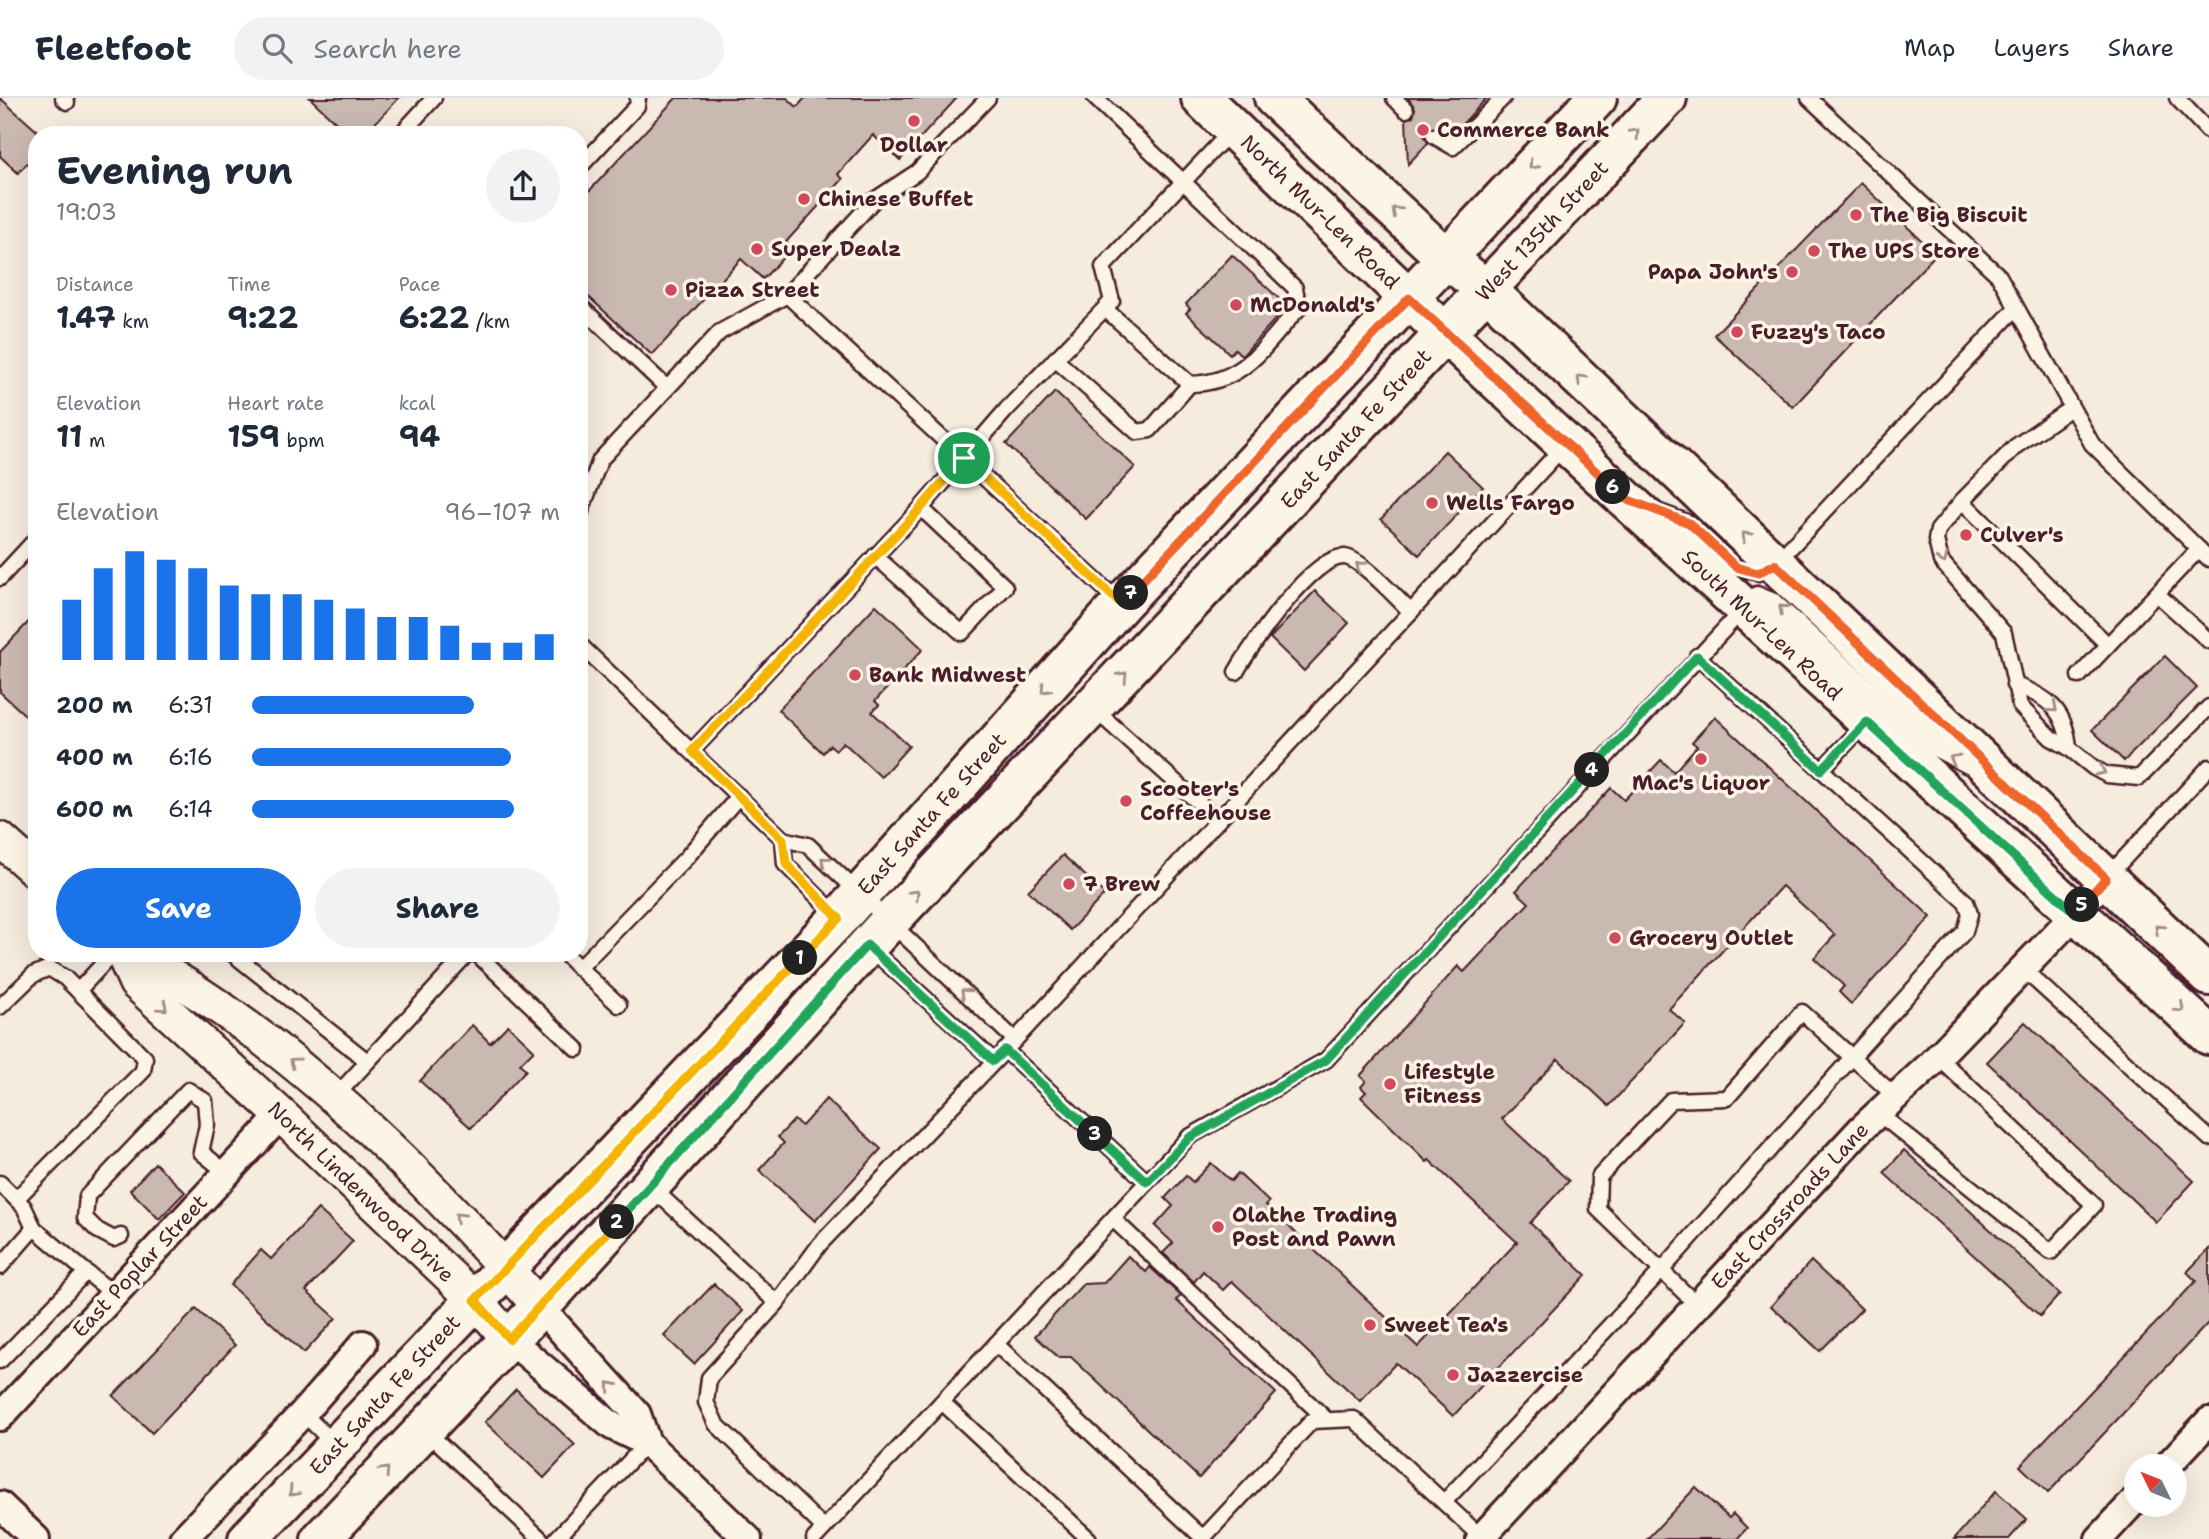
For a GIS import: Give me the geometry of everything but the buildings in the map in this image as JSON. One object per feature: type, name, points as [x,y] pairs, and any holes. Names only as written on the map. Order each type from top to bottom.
[{"type":"main road","name":"North Mur-Len Road","points":[[1201,98],[1409,298]]},
{"type":"main road","points":[[1409,298],[1597,98]]},
{"type":"main road","name":"West 135th Street","points":[[1446,334],[1667,98]]},
{"type":"main road","points":[[1290,105],[1446,258],[1487,290],[2209,976]]},
{"type":"main road","name":"South Mur-Len Road","points":[[1409,298],[2209,1035]]},
{"type":"main road","name":"East Santa Fe Street","points":[[321,1539],[650,1186],[860,923],[1121,604],[1409,298]]},
{"type":"main road","name":"East Santa Fe Street","points":[[250,1537],[506,1268],[860,923],[1093,708],[1446,334]]},
{"type":"street","points":[[3,847],[28,865]]},
{"type":"street","name":"East Crossroads Lane","points":[[1480,1538],[1887,1104],[1938,1057],[2106,878]]},
{"type":"street","name":"North Lindenwood Drive","points":[[127,962],[136,983],[281,1115],[475,1300],[509,1339],[612,1426],[646,1443],[748,1539]]},
{"type":"street","name":"North Lindenwood Drive","points":[[148,962],[188,984],[306,1071],[468,1226],[636,1414],[646,1443]]},
{"type":"street","name":"East Poplar Street","points":[[0,1417],[281,1115]]},
{"type":"street","points":[[183,1539],[303,1413],[363,1344]]},
{"type":"street","points":[[2179,1454],[2208,1424]]},
{"type":"street","points":[[0,1505],[36,1539]]},
{"type":"street","points":[[2098,1539],[2124,1512]]},
{"type":"lane","points":[[408,126],[434,98]]},
{"type":"lane","points":[[588,158],[636,106],[638,98]]},
{"type":"lane","points":[[588,493],[600,460],[720,332],[787,295],[873,201],[917,172],[988,98]]},
{"type":"lane","points":[[1095,98],[1295,288],[1299,308],[1239,372],[1215,383],[1190,384],[1105,309]]},
{"type":"lane","points":[[1394,98],[1406,110]]},
{"type":"lane","points":[[1434,136],[1453,146],[1503,98]]},
{"type":"lane","points":[[1809,98],[1999,276],[2092,444],[2109,464],[2204,554],[2157,594],[2079,676]]},
{"type":"lane","points":[[2177,98],[2209,132]]},
{"type":"lane","points":[[692,751],[1112,301],[1103,267],[1234,129]]},
{"type":"lane","points":[[787,295],[1121,604]]},
{"type":"lane","points":[[1626,499],[1689,523],[1736,567],[1758,573],[1775,564],[2016,308]]},
{"type":"lane","points":[[588,313],[667,388]]},
{"type":"lane","points":[[1055,359],[1137,432],[1150,430],[1190,384]]},
{"type":"lane","points":[[2071,408],[2016,446],[1962,501],[1938,530],[1936,540],[1941,561],[2004,633],[2020,706],[2051,738],[2107,775],[2139,778],[2209,706]]},
{"type":"lane","points":[[1566,444],[1010,1045],[820,1244],[777,1303],[709,1378],[706,1402],[716,1424],[819,1534],[1189,1138],[1326,1060],[1756,594],[1774,601],[1935,749],[2014,791]]},
{"type":"lane","points":[[1962,501],[2108,645]]},
{"type":"lane","points":[[875,556],[962,633],[1005,587],[921,508]]},
{"type":"lane","points":[[0,578],[28,548]]},
{"type":"lane","points":[[1236,672],[1271,620],[1328,561],[1343,557],[1356,561],[1411,612]]},
{"type":"lane","points":[[2157,594],[2209,641]]},
{"type":"lane","points":[[588,653],[783,839],[807,845],[860,923],[993,1061]]},
{"type":"lane","points":[[1444,1502],[1661,1271],[1965,931],[1970,914],[1966,902],[1697,656]]},
{"type":"lane","points":[[2014,685],[2030,691],[2062,714],[2068,729],[2069,748]]},
{"type":"lane","points":[[1093,708],[1218,820]]},
{"type":"lane","points":[[1821,770],[1867,722]]},
{"type":"lane","points":[[2106,878],[2209,767]]},
{"type":"lane","points":[[588,959],[686,858],[738,796]]},
{"type":"lane","points":[[783,839],[786,864],[1010,1045],[1147,1182]]},
{"type":"lane","points":[[78,991],[105,962]]},
{"type":"lane","points":[[243,962],[367,1061]]},
{"type":"lane","points":[[334,1098],[460,962]]},
{"type":"lane","points":[[485,962],[577,1049]]},
{"type":"lane","points":[[573,962],[619,1005]]},
{"type":"lane","points":[[579,968],[585,962]]},
{"type":"lane","points":[[0,1007],[44,968],[65,978],[145,1058],[146,1063],[143,1071],[16,1199]]},
{"type":"lane","points":[[2023,969],[2209,1138]]},
{"type":"lane","points":[[1697,1305],[1598,1209],[1599,1177],[1671,1100],[1727,1098],[1802,1012],[1853,1059],[1887,1104],[2051,1252],[2094,1205],[1938,1057]]},
{"type":"lane","points":[[121,1236],[114,1239],[97,1230],[85,1218],[87,1196],[188,1090],[205,1101],[207,1125],[201,1152],[227,1173]]},
{"type":"lane","points":[[0,1183],[24,1206],[34,1228],[114,1294]]},
{"type":"lane","points":[[650,1186],[777,1303]]},
{"type":"lane","points":[[1113,1219],[1328,1420]]},
{"type":"lane","points":[[0,1267],[34,1228]]},
{"type":"lane","points":[[0,1361],[86,1272]]},
{"type":"lane","points":[[996,1344],[1203,1538],[1312,1421],[1354,1419],[1480,1538]]},
{"type":"lane","points":[[942,1402],[1089,1539]]},
{"type":"lane","points":[[303,1413],[336,1446]]},
{"type":"lane","points":[[424,1429],[541,1539]]},
{"type":"lane","points":[[556,1539],[646,1443]]},
{"type":"place","name":"Dollar","points":[[914,121]]},
{"type":"place","name":"Commerce Bank","points":[[1423,130]]},
{"type":"place","name":"Chinese Buffet","points":[[804,199]]},
{"type":"place","name":"The Big Biscuit","points":[[1856,215]]},
{"type":"place","name":"Super Dealz","points":[[757,249]]},
{"type":"place","name":"The UPS Store","points":[[1814,251]]},
{"type":"place","name":"Papa John's","points":[[1792,272]]},
{"type":"place","name":"Pizza Street","points":[[671,290]]},
{"type":"place","name":"McDonald's","points":[[1236,305]]},
{"type":"place","name":"Fuzzy's Taco","points":[[1737,332]]},
{"type":"place","name":"Wells Fargo","points":[[1432,503]]},
{"type":"place","name":"Culver's","points":[[1966,535]]},
{"type":"place","name":"Bank Midwest","points":[[855,675]]},
{"type":"place","name":"Mac's Liquor","points":[[1701,759]]},
{"type":"place","name":"Scooter's Coffeehouse","points":[[1126,801]]},
{"type":"place","name":"7 Brew","points":[[1069,884]]},
{"type":"place","name":"Grocery Outlet","points":[[1615,938]]},
{"type":"place","name":"Lifestyle Fitness","points":[[1390,1084]]},
{"type":"place","name":"Olathe Trading Post and Pawn","points":[[1218,1227]]},
{"type":"place","name":"Sweet Tea's","points":[[1370,1325]]},
{"type":"place","name":"Jazzercise","points":[[1453,1375]]},
{"type":"route","points":[[1409,298],[1626,499],[1689,523],[1736,567],[1758,573],[1775,564],[2106,878],[2075,913],[1867,722],[1821,770],[1697,656],[1326,1060],[1189,1138],[1147,1182],[1005,1050],[993,1061],[867,945],[509,1339],[475,1300],[839,918],[786,864],[783,839],[692,751],[921,508],[964,458],[1121,604],[1409,298]]}]
